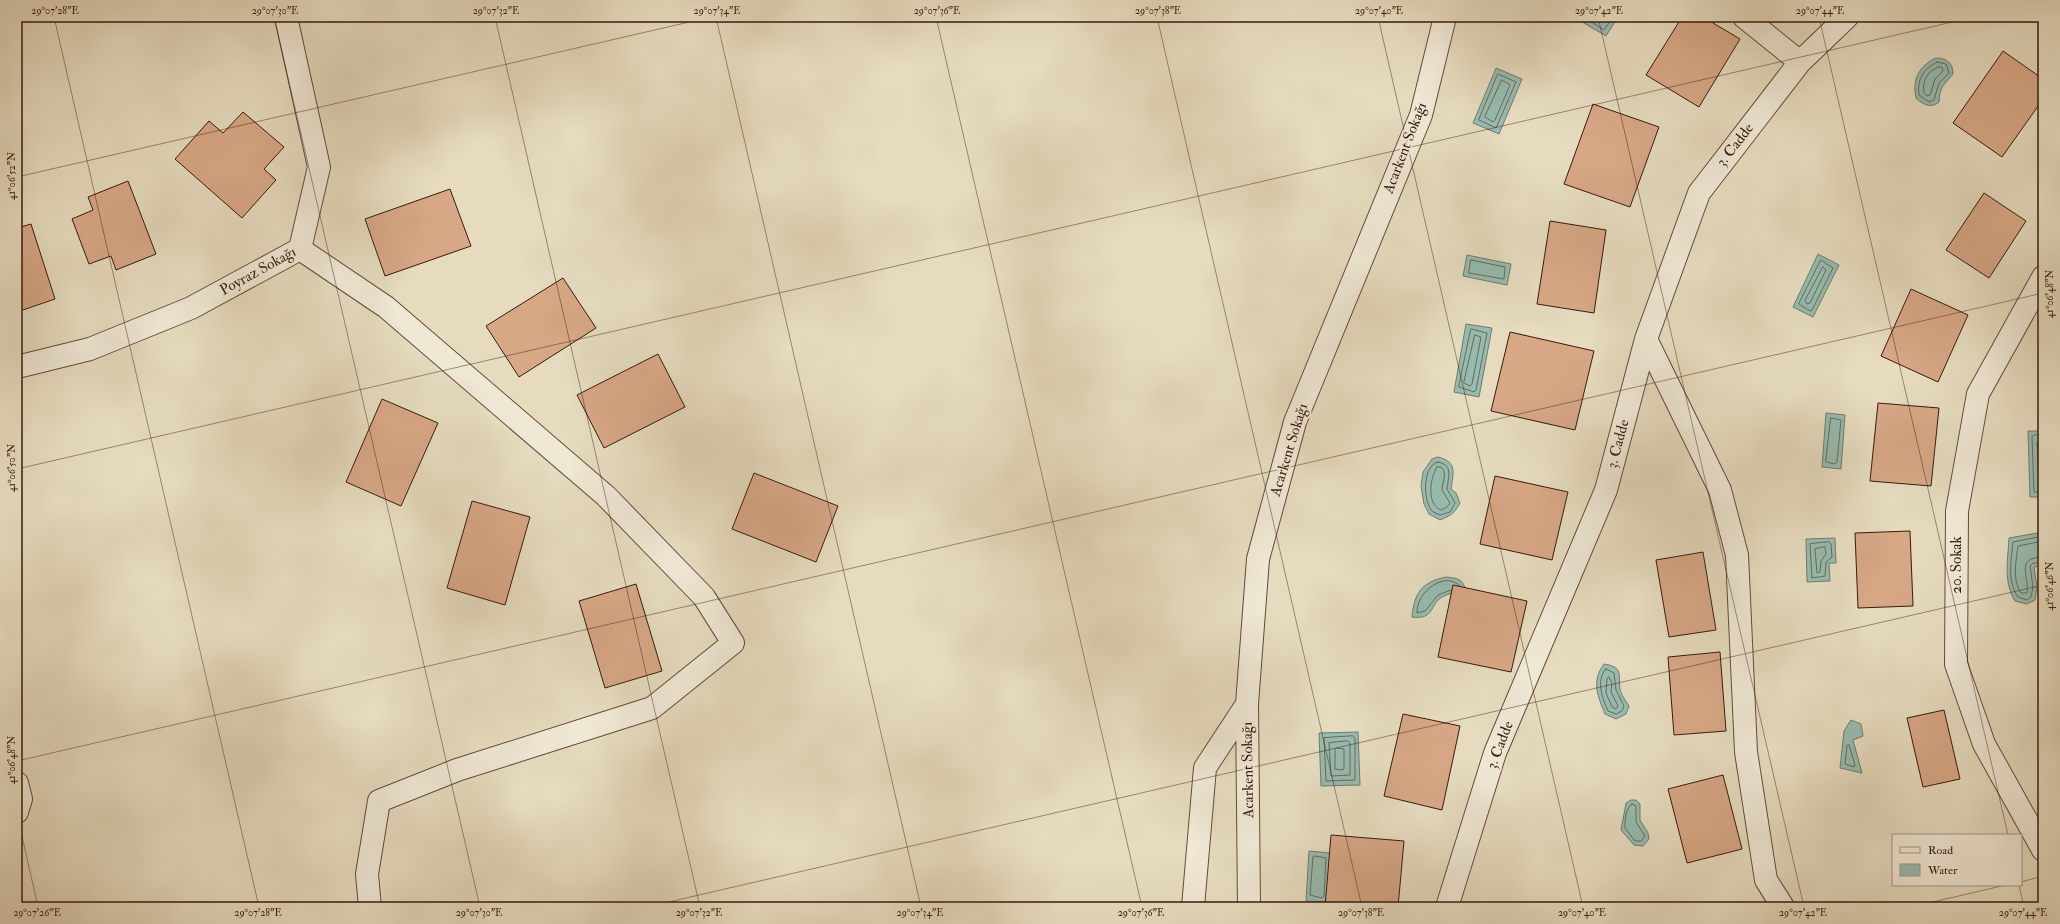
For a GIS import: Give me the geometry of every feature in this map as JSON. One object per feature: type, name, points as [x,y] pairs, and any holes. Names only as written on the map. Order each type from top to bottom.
[{"type":"street","name":"Poyraz Sokağı","points":[[17,367],[90,349],[191,308],[300,249],[319,166],[286,17]]},
{"type":"street","name":"Acarkent Sokağı","points":[[1249,907],[1248,704],[1258,559],[1295,422],[1420,115],[1445,17]]},
{"type":"street","points":[[1744,17],[1800,62]]},
{"type":"street","name":"3. Cadde","points":[[1447,907],[1495,752],[1606,490],[1646,339],[1699,193],[1800,62],[1847,17]]},
{"type":"street","points":[[300,249],[386,307],[606,496],[704,596],[733,643],[652,708],[457,770],[379,801],[367,874],[370,907]]},
{"type":"street","name":"20. Sokak","points":[[2043,278],[1978,394],[1957,511],[1956,664],[1984,744],[2043,850]]},
{"type":"street","points":[[1646,339],[1720,490],[1738,555],[1746,752],[1766,880],[1783,907]]},
{"type":"street","points":[[1193,907],[1205,768],[1248,704]]},
{"type":"street","points":[[17,783],[21,799],[17,812]]},
{"type":"water","points":[[1581,17],[1618,17],[1606,36],[1579,20]]},
{"type":"water","points":[[1936,58],[1949,62],[1953,70],[1953,74],[1941,89],[1939,102],[1933,105],[1927,105],[1916,98],[1916,79],[1921,69]]},
{"type":"water","points":[[1496,68],[1522,79],[1499,134],[1473,123]]},
{"type":"water","points":[[1818,254],[1839,265],[1813,317],[1793,307]]},
{"type":"water","points":[[1467,255],[1511,264],[1507,285],[1463,276]]},
{"type":"water","points":[[1466,324],[1492,328],[1479,397],[1454,392]]},
{"type":"water","points":[[1826,413],[1845,415],[1841,469],[1822,467]]},
{"type":"water","points":[[2028,431],[2043,431],[2043,497],[2030,497]]},
{"type":"water","points":[[1438,457],[1449,462],[1453,469],[1451,489],[1456,493],[1460,503],[1452,514],[1440,520],[1429,514],[1424,504],[1421,486],[1423,472],[1432,459]]},
{"type":"water","points":[[2043,532],[2043,566],[2034,567],[2037,587],[2035,600],[2027,604],[2015,601],[2009,586],[2007,570],[2009,538]]},
{"type":"water","points":[[1835,538],[1836,563],[1829,563],[1830,581],[1807,582],[1806,539]]},
{"type":"water","points":[[1446,577],[1460,580],[1465,588],[1442,597],[1425,616],[1412,617],[1417,595],[1421,590],[1431,582]]},
{"type":"water","points":[[1604,664],[1615,667],[1619,672],[1622,696],[1629,706],[1626,714],[1616,719],[1605,714],[1598,695],[1598,677]]},
{"type":"water","points":[[1851,720],[1861,724],[1863,736],[1853,740],[1862,773],[1840,768],[1844,731]]},
{"type":"water","points":[[1358,732],[1360,785],[1321,786],[1319,733]]},
{"type":"water","points":[[1631,800],[1636,800],[1640,804],[1640,820],[1648,833],[1649,839],[1643,846],[1634,845],[1621,830],[1626,803]]},
{"type":"water","points":[[1309,851],[1330,853],[1327,902],[1306,901]]},
{"type":"building","points":[[1682,17],[1703,17],[1740,39],[1699,107],[1646,75]]},
{"type":"building","points":[[2003,51],[2043,79],[2043,99],[2002,157],[1953,123]]},
{"type":"building","points":[[1593,104],[1659,127],[1630,207],[1564,184]]},
{"type":"building","points":[[243,112],[284,147],[264,169],[276,180],[242,218],[175,159],[209,121],[223,133]]},
{"type":"building","points":[[128,181],[156,254],[116,270],[111,256],[89,264],[72,219],[93,210],[88,197]]},
{"type":"building","points":[[450,189],[471,246],[385,276],[365,219]]},
{"type":"building","points":[[1984,193],[2026,221],[1989,278],[1946,250]]},
{"type":"building","points":[[1550,221],[1606,230],[1594,313],[1537,304]]},
{"type":"building","points":[[31,224],[55,299],[17,312],[17,228]]},
{"type":"building","points":[[563,278],[596,328],[519,377],[486,326]]},
{"type":"building","points":[[1911,289],[1968,315],[1938,382],[1881,356]]},
{"type":"building","points":[[1510,332],[1594,351],[1575,430],[1491,411]]},
{"type":"building","points":[[658,354],[685,407],[604,448],[577,395]]},
{"type":"building","points":[[382,399],[438,423],[401,506],[346,482]]},
{"type":"building","points":[[1878,403],[1939,408],[1931,486],[1870,481]]},
{"type":"building","points":[[754,473],[838,506],[816,562],[732,529]]},
{"type":"building","points":[[1495,476],[1568,492],[1552,560],[1480,544]]},
{"type":"building","points":[[472,501],[530,517],[505,605],[447,588]]},
{"type":"building","points":[[1910,531],[1913,606],[1858,608],[1855,533]]},
{"type":"building","points":[[1703,552],[1716,630],[1669,637],[1656,560]]},
{"type":"building","points":[[636,584],[662,671],[605,688],[579,601]]},
{"type":"building","points":[[1453,585],[1527,601],[1511,672],[1438,657]]},
{"type":"building","points":[[1720,652],[1726,731],[1674,735],[1668,657]]},
{"type":"building","points":[[1944,710],[1960,779],[1923,787],[1907,718]]},
{"type":"building","points":[[1403,714],[1460,726],[1442,810],[1384,796]]},
{"type":"building","points":[[1723,775],[1742,849],[1687,863],[1668,789]]},
{"type":"building","points":[[1331,835],[1404,841],[1398,907],[1325,907]]}]
